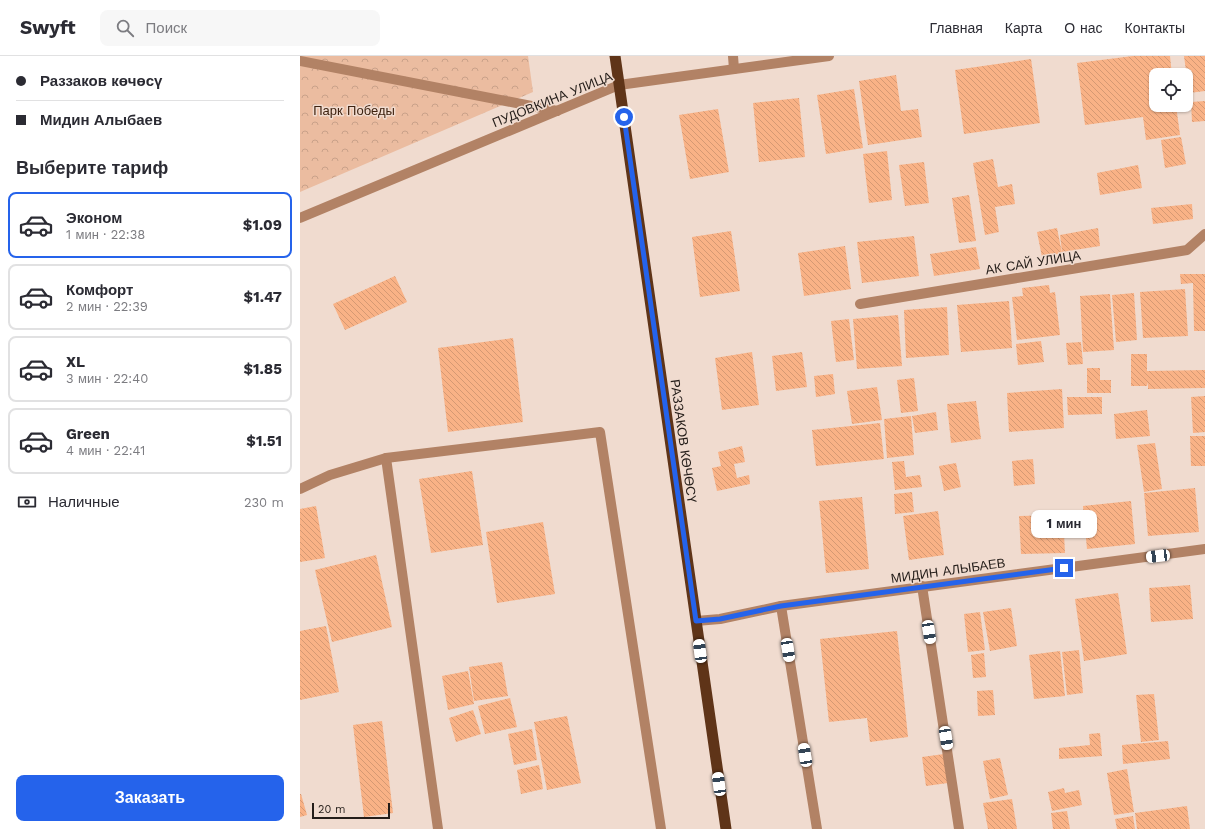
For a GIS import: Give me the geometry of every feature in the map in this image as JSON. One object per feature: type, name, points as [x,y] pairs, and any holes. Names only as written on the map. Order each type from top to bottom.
[{"type":"highway","name":"РАЗЗАКОВ КӨЧӨСҮ","points":[[615,56],[726,829]]},
{"type":"street","points":[[733,56],[734,69]]},
{"type":"street","name":"ПУДОВКИНА УЛИЦА","points":[[300,218],[619,85],[829,56]]},
{"type":"street","points":[[300,61],[557,111]]},
{"type":"street","name":"АК САЙ УЛИЦА","points":[[860,304],[1187,250],[1205,234]]},
{"type":"street","points":[[300,489],[330,475],[386,458],[600,432],[661,829]]},
{"type":"street","points":[[386,458],[438,829]]},
{"type":"street","name":"МИДИН АЛЫБАЕВ","points":[[696,621],[720,619],[781,606],[922,586],[1205,549]]},
{"type":"street","points":[[922,586],[960,829]]},
{"type":"street","points":[[781,606],[817,829]]},
{"type":"green space","name":"Парк Победы","points":[[300,56],[528,56],[533,92],[300,192]]},
{"type":"building","points":[[1133,56],[1170,56],[1171,68],[1149,68],[1149,112],[1177,112],[1180,135],[1146,140],[1143,117],[1085,125],[1077,63]]},
{"type":"building","points":[[1184,56],[1205,56],[1205,91],[1193,92],[1193,68],[1186,68]]},
{"type":"building","points":[[1031,59],[1040,123],[964,134],[955,70]]},
{"type":"building","points":[[896,75],[901,111],[918,109],[922,137],[868,145],[859,81]]},
{"type":"building","points":[[854,89],[863,148],[826,154],[817,95]]},
{"type":"building","points":[[799,98],[805,157],[759,162],[753,103]]},
{"type":"building","points":[[1205,101],[1205,121],[1192,122],[1193,102]]},
{"type":"building","points":[[718,109],[729,172],[690,179],[679,115]]},
{"type":"building","points":[[1181,137],[1186,164],[1165,168],[1161,140]]},
{"type":"building","points":[[887,151],[892,200],[869,203],[863,154]]},
{"type":"building","points":[[993,159],[998,187],[1012,184],[1015,204],[995,207],[999,232],[985,235],[973,163]]},
{"type":"building","points":[[924,162],[929,203],[905,206],[899,165]]},
{"type":"building","points":[[1138,165],[1142,188],[1100,195],[1097,173]]},
{"type":"building","points":[[969,195],[976,241],[959,243],[952,198]]},
{"type":"building","points":[[1192,204],[1193,219],[1153,224],[1151,208]]},
{"type":"building","points":[[1057,228],[1062,253],[1042,257],[1037,232]]},
{"type":"building","points":[[1098,228],[1100,246],[1062,252],[1060,235]]},
{"type":"building","points":[[731,231],[740,291],[700,297],[692,237]]},
{"type":"building","points":[[914,236],[919,276],[862,283],[857,242]]},
{"type":"building","points":[[845,246],[851,289],[804,296],[798,253]]},
{"type":"building","points":[[976,247],[980,269],[934,276],[930,254]]},
{"type":"building","points":[[1180,274],[1205,274],[1205,331],[1194,331],[1193,283],[1181,284]]},
{"type":"building","points":[[395,276],[407,302],[345,330],[333,304]]},
{"type":"building","points":[[1049,285],[1050,293],[1055,292],[1060,335],[1017,340],[1012,297],[1023,296],[1022,288]]},
{"type":"building","points":[[1185,289],[1188,336],[1143,338],[1140,292]]},
{"type":"building","points":[[1134,293],[1137,340],[1116,342],[1112,295]]},
{"type":"building","points":[[1110,294],[1114,350],[1083,352],[1080,296]]},
{"type":"building","points":[[1009,301],[1012,348],[961,352],[957,305]]},
{"type":"building","points":[[947,307],[949,355],[906,358],[904,310]]},
{"type":"building","points":[[898,315],[902,366],[857,369],[853,319]]},
{"type":"building","points":[[849,319],[854,360],[836,362],[831,321]]},
{"type":"building","points":[[513,338],[523,422],[448,432],[438,348]]},
{"type":"building","points":[[1041,341],[1044,362],[1018,365],[1016,344]]},
{"type":"building","points":[[1081,342],[1083,364],[1068,365],[1066,343]]},
{"type":"building","points":[[752,352],[759,405],[722,410],[715,358]]},
{"type":"building","points":[[802,352],[807,387],[776,391],[772,356]]},
{"type":"building","points":[[1131,354],[1147,354],[1147,371],[1205,370],[1205,388],[1148,389],[1148,382],[1147,386],[1131,386]]},
{"type":"building","points":[[1087,368],[1100,368],[1100,380],[1111,380],[1111,393],[1087,393]]},
{"type":"building","points":[[833,374],[835,394],[816,397],[814,376]]},
{"type":"building","points":[[914,378],[918,411],[901,413],[897,380]]},
{"type":"building","points":[[877,387],[882,420],[852,424],[847,391]]},
{"type":"building","points":[[1062,389],[1064,428],[1009,432],[1007,393]]},
{"type":"building","points":[[1205,396],[1205,432],[1193,433],[1191,397]]},
{"type":"building","points":[[1067,397],[1102,397],[1102,414],[1068,415]]},
{"type":"building","points":[[976,401],[981,439],[951,443],[947,404]]},
{"type":"building","points":[[1147,410],[1150,436],[1116,439],[1114,414]]},
{"type":"building","points":[[936,412],[938,430],[915,433],[912,416]]},
{"type":"building","points":[[911,416],[914,455],[887,458],[884,419]]},
{"type":"building","points":[[880,423],[884,459],[816,466],[812,430]]},
{"type":"building","points":[[1190,436],[1205,436],[1205,466],[1191,466]]},
{"type":"building","points":[[1155,443],[1162,489],[1144,492],[1137,445]]},
{"type":"building","points":[[742,446],[745,462],[734,464],[737,478],[749,475],[750,484],[717,491],[712,468],[721,466],[718,452]]},
{"type":"building","points":[[1033,459],[1035,484],[1014,486],[1012,461]]},
{"type":"building","points":[[904,461],[906,477],[920,475],[922,487],[895,490],[892,462]]},
{"type":"building","points":[[956,463],[961,487],[944,491],[939,466]]},
{"type":"building","points":[[472,471],[483,545],[431,553],[419,479]]},
{"type":"building","points":[[1195,488],[1199,532],[1148,536],[1144,493]]},
{"type":"building","points":[[912,492],[914,512],[895,514],[894,494]]},
{"type":"building","points":[[862,497],[869,569],[826,573],[819,501]]},
{"type":"building","points":[[1131,501],[1135,544],[1087,549],[1083,506]]},
{"type":"building","points":[[316,506],[325,558],[300,562],[300,509]]},
{"type":"building","points":[[938,511],[944,555],[909,560],[903,516]]},
{"type":"building","points":[[1063,515],[1065,553],[1021,554],[1019,516]]},
{"type":"building","points":[[543,522],[555,594],[497,603],[486,532]]},
{"type":"building","points":[[376,555],[392,627],[332,642],[315,570]]},
{"type":"building","points":[[1190,585],[1193,619],[1151,622],[1149,588]]},
{"type":"building","points":[[1118,593],[1127,654],[1084,661],[1075,599]]},
{"type":"building","points":[[1011,608],[1017,646],[990,651],[983,612]]},
{"type":"building","points":[[980,612],[985,650],[968,652],[964,614]]},
{"type":"building","points":[[326,626],[339,692],[300,700],[300,631]]},
{"type":"building","points":[[897,631],[908,737],[870,742],[867,718],[829,722],[820,639]]},
{"type":"building","points":[[1079,650],[1083,693],[1067,695],[1062,652]]},
{"type":"building","points":[[1060,651],[1065,696],[1034,699],[1029,655]]},
{"type":"building","points":[[984,653],[986,677],[973,678],[971,655]]},
{"type":"building","points":[[502,662],[508,696],[474,701],[469,667]]},
{"type":"building","points":[[468,671],[474,704],[448,710],[442,676]]},
{"type":"building","points":[[993,690],[995,715],[978,716],[977,691]]},
{"type":"building","points":[[1154,694],[1159,740],[1141,742],[1136,695]]},
{"type":"building","points":[[510,698],[517,727],[485,734],[478,706]]},
{"type":"building","points":[[473,710],[481,734],[456,742],[449,718]]},
{"type":"building","points":[[567,716],[581,783],[547,790],[534,722]]},
{"type":"building","points":[[382,721],[393,813],[364,817],[353,725]]},
{"type":"building","points":[[532,729],[537,760],[514,765],[508,734]]},
{"type":"building","points":[[1100,733],[1102,756],[1059,759],[1059,748],[1090,745],[1089,734]]},
{"type":"building","points":[[1168,741],[1170,759],[1123,764],[1122,745]]},
{"type":"building","points":[[944,754],[948,783],[926,786],[922,757]]},
{"type":"building","points":[[1000,758],[1008,795],[990,799],[983,761]]},
{"type":"building","points":[[539,765],[543,789],[521,794],[517,770]]},
{"type":"building","points":[[1127,769],[1134,812],[1114,815],[1107,773]]},
{"type":"building","points":[[1064,788],[1065,793],[1079,790],[1082,805],[1052,811],[1048,792]]},
{"type":"building","points":[[300,794],[307,815],[300,817]]},
{"type":"building","points":[[1012,799],[1017,829],[988,829],[983,803]]},
{"type":"building","points":[[1187,806],[1190,829],[1137,829],[1135,813]]},
{"type":"building","points":[[1067,811],[1070,829],[1053,829],[1051,813]]},
{"type":"building","points":[[1133,816],[1135,829],[1117,829],[1115,819]]},
{"type":"route","points":[[624,117],[696,621],[720,619],[781,606],[1064,568]]}]
